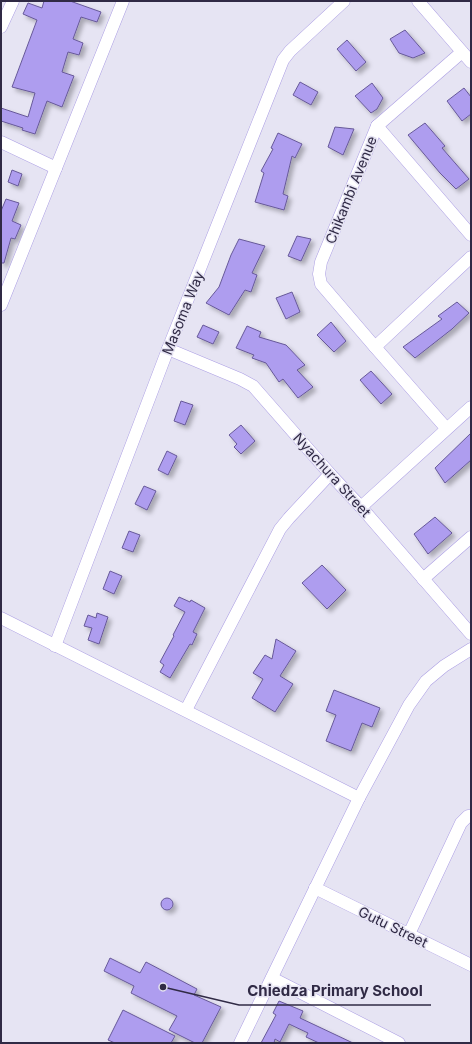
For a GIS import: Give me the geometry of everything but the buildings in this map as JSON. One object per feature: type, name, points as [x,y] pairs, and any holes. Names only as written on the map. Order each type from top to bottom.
[{"type":"street","points":[[1,27],[13,1]]},
{"type":"street","points":[[1,305],[123,1]]},
{"type":"street","name":"Masoma Way","points":[[55,646],[168,350],[283,60],[290,50],[344,1]]},
{"type":"street","points":[[418,1],[471,62]]},
{"type":"street","name":"Chikambi Avenue","points":[[446,428],[321,284],[319,274],[321,262],[377,126],[462,52]]},
{"type":"street","points":[[377,126],[471,235]]},
{"type":"street","points":[[1,142],[56,168]]},
{"type":"street","points":[[375,347],[471,257]]},
{"type":"street","name":"Nyachura Street","points":[[168,350],[240,379],[253,386],[361,507],[471,634]]},
{"type":"street","points":[[361,507],[471,406]]},
{"type":"street","points":[[186,710],[280,530],[289,518],[330,474]]},
{"type":"street","points":[[423,579],[471,537]]},
{"type":"street","points":[[1,618],[359,798]]},
{"type":"street","points":[[240,1043],[359,798],[409,705],[426,681],[444,666],[471,649]]},
{"type":"street","points":[[409,934],[461,823],[468,816],[471,816]]},
{"type":"street","name":"Gutu Street","points":[[315,888],[471,965]]},
{"type":"street","points":[[272,978],[399,1043]]},
{"type":"place","name":"Chiedza Primary School","points":[[163,987]]}]
